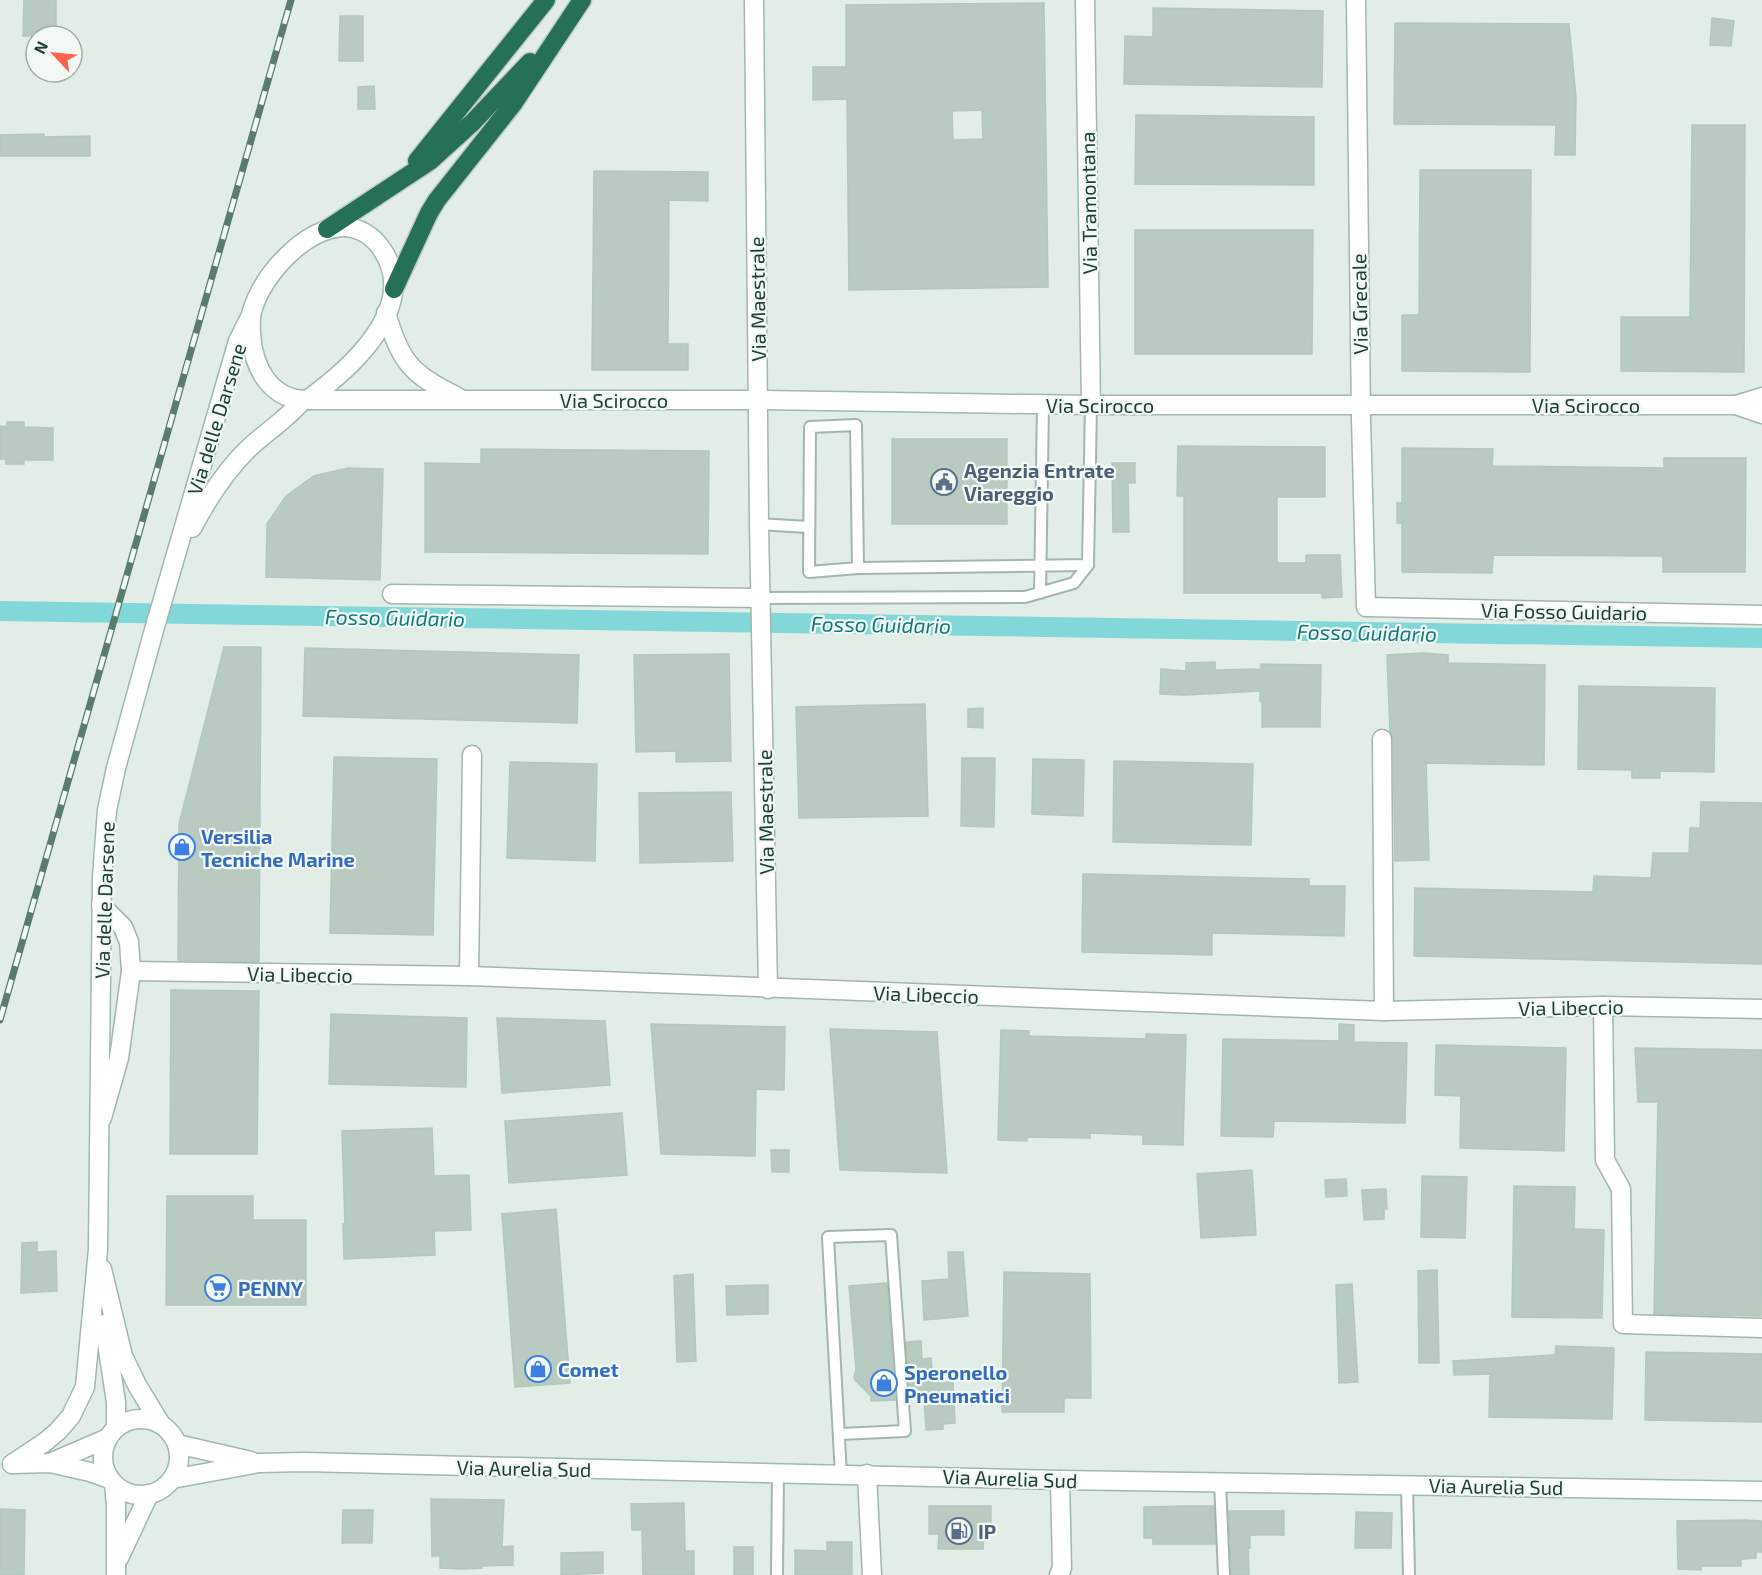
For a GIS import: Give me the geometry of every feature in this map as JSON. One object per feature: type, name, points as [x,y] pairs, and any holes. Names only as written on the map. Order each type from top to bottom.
[{"type":"highway","points":[[400,181],[546,0]]},
{"type":"highway","points":[[394,289],[437,200],[513,104],[582,0]]},
{"type":"highway","points":[[327,229],[430,161],[473,122],[559,33]]},
{"type":"street","name":"Via Maestrale","points":[[754,0],[759,525],[768,989]]},
{"type":"street","name":"Via Tramontana","points":[[1085,0],[1091,405]]},
{"type":"street","name":"Via Grecale","points":[[1356,0],[1366,607]]},
{"type":"street","points":[[349,227],[364,232],[374,240],[388,258],[394,289],[379,328],[355,361],[305,400],[293,399],[280,393],[261,374],[254,353],[251,315],[257,299],[277,268],[302,242],[327,229],[349,227]]},
{"type":"street","name":"Via Scirocco","points":[[386,313],[396,342],[411,368],[435,386],[465,400]]},
{"type":"street","name":"Via delle Darsene","points":[[6,1464],[45,1442],[58,1431],[72,1416],[86,1387],[98,1250],[101,905],[105,828],[110,794],[154,630],[238,341],[251,315]]},
{"type":"street","name":"Via Scirocco","points":[[305,400],[758,400],[1043,405],[1736,405],[1762,397]]},
{"type":"street","name":"Via delle Darsene","points":[[175,559],[203,507],[223,477],[249,448],[305,400]]},
{"type":"street","name":"Via Scirocco","points":[[1736,405],[1762,414]]},
{"type":"street","points":[[392,594],[761,602]]},
{"type":"street","name":"Via Fosso Guidario","points":[[1366,607],[1762,615]]},
{"type":"street","points":[[1382,739],[1384,1011]]},
{"type":"street","points":[[469,976],[472,755]]},
{"type":"street","points":[[98,1132],[119,1059],[131,971],[129,942],[123,927],[101,905]]},
{"type":"street","name":"Via Libeccio","points":[[131,971],[469,976],[1384,1011],[1603,1006],[1761,1010]]},
{"type":"street","points":[[1603,1006],[1605,1160],[1621,1189],[1623,1323],[1762,1328]]},
{"type":"street","name":"Via delle Darsene","points":[[98,1250],[123,1356],[160,1423]]},
{"type":"street","name":"Via delle Darsene","points":[[106,1290],[104,1325],[116,1402],[112,1432]]},
{"type":"street","points":[[50,1463],[112,1432],[126,1421],[138,1418],[149,1419],[160,1423],[174,1436],[179,1456],[172,1479]]},
{"type":"street","points":[[112,1432],[103,1459],[112,1481],[116,1505],[116,1570]]},
{"type":"street","name":"Via Aurelia Sud","points":[[177,1444],[258,1463]]},
{"type":"street","points":[[6,1464],[50,1463],[90,1472],[112,1481],[130,1494],[149,1494],[116,1570]]},
{"type":"street","name":"Via Aurelia Sud","points":[[149,1494],[166,1486],[172,1479],[258,1463],[867,1474],[1060,1480],[1762,1491]]},
{"type":"street","points":[[867,1474],[872,1575]]},
{"type":"street","points":[[1059,1575],[1062,1568],[1060,1480]]},
{"type":"lane","points":[[1040,593],[1043,405]]},
{"type":"lane","points":[[761,602],[1025,597],[1074,584],[1088,565],[1091,405]]},
{"type":"lane","points":[[858,568],[856,424],[810,427],[808,527],[810,572],[858,568],[1088,565]]},
{"type":"lane","points":[[759,525],[808,527]]},
{"type":"lane","points":[[840,1434],[905,1431],[891,1235],[828,1237],[841,1474]]},
{"type":"lane","points":[[777,1575],[778,1473]]},
{"type":"lane","points":[[1221,1482],[1224,1575]]},
{"type":"lane","points":[[1407,1485],[1409,1575]]},
{"type":"building","points":[[24,0],[56,0],[56,24],[24,24],[23,36]]},
{"type":"building","points":[[1044,3],[1048,287],[849,290],[847,99],[813,100],[813,67],[846,67],[846,5]],"holes":[[[982,110],[983,139],[953,140],[952,111]]]},
{"type":"building","points":[[1153,8],[1323,11],[1322,87],[1124,84],[1125,36],[1153,37]]},
{"type":"building","points":[[340,16],[363,16],[363,61],[339,61]]},
{"type":"building","points":[[1712,18],[1734,21],[1731,46],[1710,45]]},
{"type":"building","points":[[1395,23],[1569,24],[1576,97],[1575,155],[1555,155],[1556,125],[1394,124]]},
{"type":"building","points":[[374,86],[375,109],[358,109],[358,87]]},
{"type":"building","points":[[1136,115],[1314,117],[1314,185],[1135,184]]},
{"type":"building","points":[[1692,125],[1745,125],[1744,372],[1621,371],[1621,317],[1690,317]]},
{"type":"building","points":[[44,134],[44,137],[90,136],[90,156],[0,156],[0,135]]},
{"type":"building","points":[[1420,170],[1531,170],[1530,372],[1402,371],[1402,315],[1419,315]]},
{"type":"building","points":[[594,171],[708,172],[708,201],[669,200],[668,344],[688,344],[688,370],[592,370]]},
{"type":"building","points":[[1135,230],[1313,230],[1312,354],[1135,354]]},
{"type":"building","points":[[7,422],[24,422],[24,427],[53,428],[53,460],[24,460],[24,464],[6,464],[6,459],[0,459],[0,426],[6,427]]},
{"type":"building","points":[[892,439],[1007,439],[1007,524],[892,524]]},
{"type":"building","points":[[1178,446],[1325,447],[1325,497],[1277,497],[1277,563],[1306,563],[1306,555],[1340,555],[1342,597],[1322,598],[1322,593],[1184,593],[1184,496],[1177,496]]},
{"type":"building","points":[[1402,448],[1493,449],[1492,466],[1664,468],[1664,458],[1746,458],[1745,572],[1663,572],[1663,556],[1493,555],[1492,573],[1402,572],[1402,523],[1397,523],[1397,503],[1402,503]]},
{"type":"building","points":[[481,449],[709,451],[708,554],[425,552],[425,463],[481,464]]},
{"type":"building","points":[[1112,463],[1135,463],[1135,483],[1128,483],[1129,532],[1113,532]]},
{"type":"building","points":[[348,468],[383,469],[380,580],[266,577],[267,524],[286,496],[314,476]]},
{"type":"building","points":[[224,647],[261,647],[259,962],[178,960],[179,824]]},
{"type":"building","points":[[305,648],[579,655],[577,723],[303,716]]},
{"type":"building","points":[[1423,653],[1448,655],[1448,663],[1545,665],[1544,765],[1426,763],[1429,860],[1395,861],[1393,739],[1390,732],[1387,655]]},
{"type":"building","points":[[729,654],[731,761],[676,762],[676,751],[636,752],[634,655]]},
{"type":"building","points":[[1215,662],[1215,670],[1261,669],[1261,664],[1321,665],[1320,727],[1262,727],[1260,691],[1160,694],[1161,669],[1186,671],[1186,663]]},
{"type":"building","points":[[1579,686],[1715,688],[1714,772],[1660,771],[1660,778],[1632,778],[1632,770],[1578,769]]},
{"type":"building","points":[[925,704],[928,816],[799,818],[796,707]]},
{"type":"building","points":[[983,708],[983,728],[968,727],[968,709]]},
{"type":"building","points":[[334,757],[437,759],[433,935],[330,933]]},
{"type":"building","points":[[962,758],[995,758],[994,827],[961,826]]},
{"type":"building","points":[[1033,759],[1084,760],[1083,816],[1032,814]]},
{"type":"building","points":[[1114,761],[1253,764],[1251,845],[1113,842]]},
{"type":"building","points":[[510,762],[597,764],[595,861],[507,858]]},
{"type":"building","points":[[731,792],[733,861],[640,863],[639,793]]},
{"type":"building","points":[[1701,802],[1762,803],[1762,964],[1414,956],[1415,888],[1593,892],[1594,876],[1651,878],[1653,853],[1689,853],[1690,828],[1700,828]]},
{"type":"building","points":[[1083,874],[1309,879],[1309,886],[1345,886],[1344,936],[1212,933],[1212,955],[1082,952]]},
{"type":"building","points":[[171,990],[259,991],[257,1154],[170,1154]]},
{"type":"building","points":[[331,1014],[467,1018],[466,1087],[329,1084]]},
{"type":"building","points":[[497,1018],[605,1021],[610,1085],[502,1093]]},
{"type":"building","points":[[651,1024],[785,1027],[784,1090],[756,1089],[755,1156],[661,1154]]},
{"type":"building","points":[[1339,1024],[1354,1025],[1354,1042],[1407,1043],[1405,1123],[1274,1121],[1273,1137],[1221,1136],[1223,1039],[1339,1041]]},
{"type":"building","points":[[830,1029],[937,1032],[947,1173],[840,1170]]},
{"type":"building","points":[[1001,1030],[1029,1031],[1029,1036],[1146,1039],[1146,1034],[1186,1035],[1183,1145],[1143,1144],[1143,1135],[1090,1133],[1090,1138],[1027,1137],[1027,1141],[998,1140]]},
{"type":"building","points":[[1436,1045],[1566,1048],[1564,1151],[1460,1148],[1461,1096],[1435,1095]]},
{"type":"building","points":[[1635,1048],[1762,1050],[1761,1316],[1654,1314],[1658,1102],[1638,1102]]},
{"type":"building","points":[[622,1113],[627,1175],[509,1183],[505,1121]]},
{"type":"building","points":[[432,1128],[434,1176],[469,1175],[471,1230],[434,1231],[435,1255],[344,1259],[342,1131]]},
{"type":"building","points":[[771,1150],[789,1150],[789,1172],[772,1172]]},
{"type":"building","points":[[1252,1170],[1256,1235],[1201,1238],[1197,1174]]},
{"type":"building","points":[[1422,1176],[1467,1177],[1465,1238],[1421,1237]]},
{"type":"building","points":[[1346,1179],[1347,1196],[1326,1197],[1325,1180]]},
{"type":"building","points":[[1514,1186],[1575,1187],[1574,1229],[1604,1230],[1602,1318],[1512,1317]]},
{"type":"building","points":[[1386,1189],[1387,1209],[1384,1209],[1384,1219],[1364,1220],[1362,1190]]},
{"type":"building","points":[[167,1196],[253,1196],[253,1220],[306,1220],[306,1305],[166,1305]]},
{"type":"building","points":[[556,1209],[570,1383],[515,1387],[502,1214]]},
{"type":"building","points":[[37,1242],[37,1252],[56,1251],[57,1291],[21,1293],[22,1243]]},
{"type":"building","points":[[948,1252],[963,1252],[968,1316],[924,1320],[922,1281],[949,1279]]},
{"type":"building","points":[[1437,1270],[1439,1363],[1419,1363],[1418,1271]]},
{"type":"building","points":[[1004,1272],[1090,1274],[1091,1398],[1064,1398],[1064,1412],[1002,1412]]},
{"type":"building","points":[[693,1274],[696,1361],[677,1362],[674,1276]]},
{"type":"building","points":[[887,1283],[895,1400],[871,1401],[871,1396],[854,1377],[856,1369],[849,1286]]},
{"type":"building","points":[[1352,1284],[1358,1382],[1339,1383],[1336,1285]]},
{"type":"building","points":[[768,1285],[768,1314],[727,1315],[726,1286]]},
{"type":"building","points":[[921,1341],[922,1359],[931,1358],[933,1381],[936,1383],[953,1382],[955,1423],[943,1424],[943,1429],[926,1430],[924,1398],[910,1399],[906,1342]]},
{"type":"building","points":[[1556,1346],[1614,1348],[1612,1419],[1489,1417],[1490,1374],[1454,1375],[1453,1361],[1555,1355]]},
{"type":"building","points":[[1646,1352],[1762,1354],[1762,1422],[1645,1420]]},
{"type":"building","points":[[431,1499],[504,1500],[502,1547],[513,1546],[513,1565],[462,1569],[440,1568],[440,1556],[432,1556]]},
{"type":"building","points":[[684,1503],[685,1551],[694,1551],[694,1575],[643,1575],[642,1530],[632,1530],[631,1504]]},
{"type":"building","points":[[929,1506],[991,1506],[991,1534],[984,1534],[983,1549],[938,1549],[939,1534],[929,1534]]},
{"type":"building","points":[[1214,1506],[1215,1544],[1153,1544],[1153,1538],[1144,1538],[1144,1507]]},
{"type":"building","points":[[0,1509],[25,1510],[24,1575],[0,1575]]},
{"type":"building","points":[[343,1510],[373,1510],[372,1543],[342,1543]]},
{"type":"building","points":[[1229,1511],[1284,1511],[1284,1535],[1250,1535],[1249,1575],[1231,1575]]},
{"type":"building","points":[[1356,1512],[1392,1513],[1391,1548],[1355,1548]]},
{"type":"building","points":[[1677,1521],[1762,1521],[1762,1552],[1756,1552],[1756,1558],[1741,1559],[1741,1566],[1701,1566],[1701,1570],[1678,1569]]},
{"type":"building","points":[[827,1542],[852,1542],[852,1575],[795,1575],[795,1550],[827,1551]]},
{"type":"building","points":[[734,1547],[753,1547],[753,1575],[734,1575]]},
{"type":"building","points":[[603,1552],[603,1573],[561,1575],[561,1553]]},
{"type":"waterway","name":"Fosso Guidario","points":[[0,611],[1762,638]]},
{"type":"railway","points":[[0,1020],[291,0]]},
{"type":"place","name":"Agenzia Entrate Viareggio","points":[[944,482]]},
{"type":"place","name":"Versilia Tecniche Marine","points":[[182,847]]},
{"type":"place","name":"PENNY","points":[[218,1288]]},
{"type":"place","name":"Comet","points":[[538,1369]]},
{"type":"place","name":"Speronello Pneumatici","points":[[884,1383]]},
{"type":"place","name":"IP","points":[[959,1531]]}]
